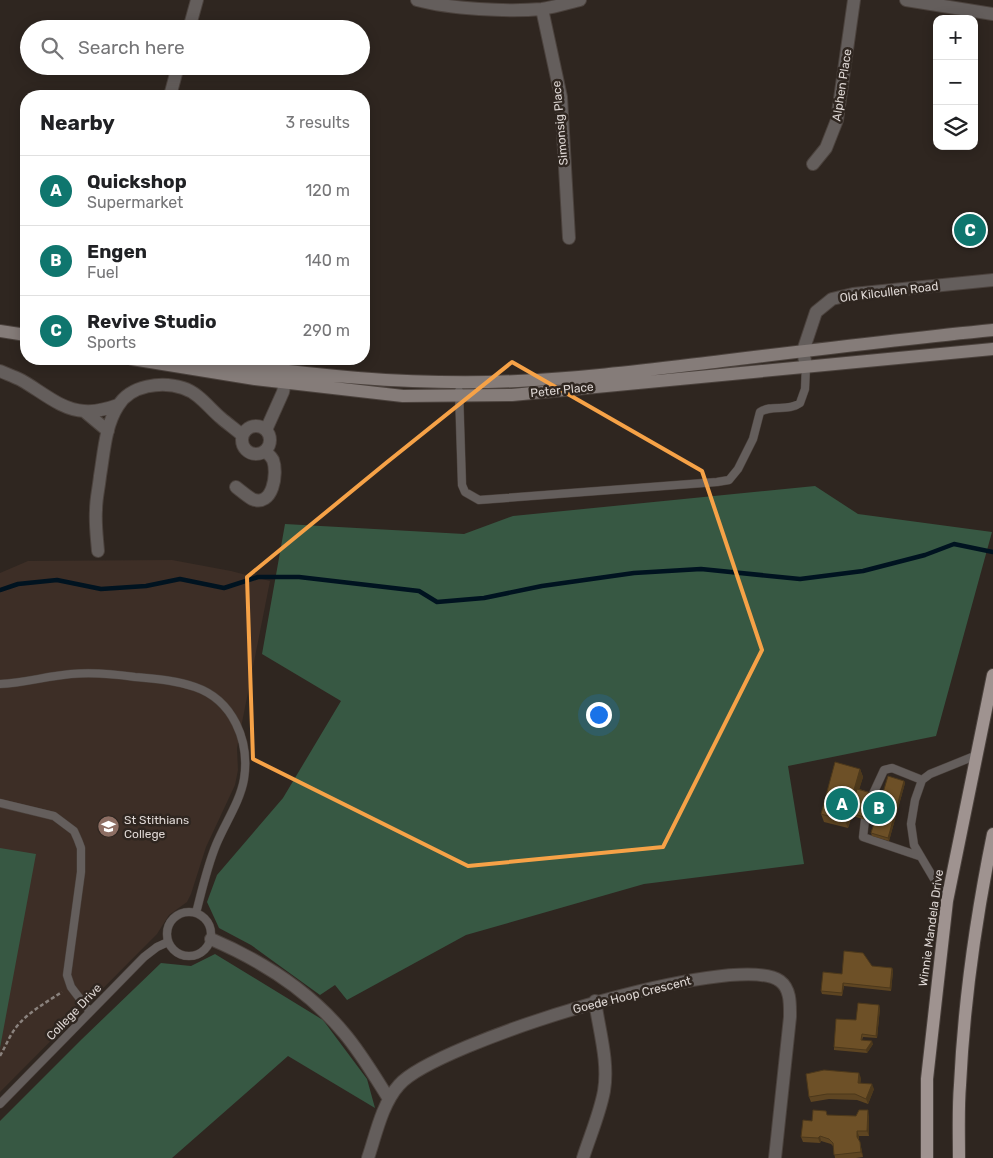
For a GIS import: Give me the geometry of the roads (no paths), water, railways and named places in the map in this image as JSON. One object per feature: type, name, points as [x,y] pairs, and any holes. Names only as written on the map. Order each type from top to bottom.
[{"type":"main road","name":"Peter Place","points":[[336,382],[386,380],[517,381],[600,376],[993,330]]},
{"type":"main road","points":[[0,331],[20,333]]},
{"type":"main road","points":[[0,338],[20,341]]},
{"type":"main road","name":"Peter Place","points":[[168,365],[241,377],[286,377],[336,382],[413,396],[512,395],[993,349]]},
{"type":"main road","name":"Peter Place","points":[[270,365],[286,377]]},
{"type":"main road","name":"Winnie Mandela Drive","points":[[927,1158],[927,1080],[947,901],[993,675]]},
{"type":"main road","points":[[959,1158],[960,1086],[968,989],[981,892],[993,834]]},
{"type":"street","points":[[191,20],[197,0]]},
{"type":"street","points":[[417,0],[448,6],[480,8],[538,6],[580,0]]},
{"type":"street","name":"Alphen Place","points":[[813,164],[826,148],[838,120],[854,0]]},
{"type":"street","points":[[906,0],[993,14]]},
{"type":"street","name":"Simonsig Place","points":[[538,6],[561,97],[569,238]]},
{"type":"street","points":[[172,90],[176,75]]},
{"type":"street","name":"Old Kilcullen Road","points":[[806,366],[803,351],[816,312],[832,299],[853,294],[993,280]]},
{"type":"street","points":[[0,371],[20,379],[64,406],[84,411],[104,410],[118,405],[132,392],[151,386],[169,384],[185,388],[201,399],[242,435]]},
{"type":"street","points":[[266,430],[283,392],[286,377]]},
{"type":"street","points":[[98,552],[96,506],[108,431],[118,405]]},
{"type":"street","points":[[84,411],[108,431]]},
{"type":"street","points":[[260,426],[266,430],[270,440],[265,451],[254,455],[247,452],[241,442],[242,435],[246,429],[260,426]]},
{"type":"street","points":[[236,487],[253,499],[262,499],[268,496],[274,486],[276,471],[273,460],[265,451]]},
{"type":"street","points":[[211,939],[238,950],[319,1006],[346,1034],[390,1099]]},
{"type":"street","name":"Goede Hoop Crescent","points":[[368,1158],[390,1099],[399,1085],[408,1076],[429,1064],[473,1044],[595,1001],[720,975],[762,975],[780,981],[786,988],[789,996],[790,1016],[775,1158]]},
{"type":"street","points":[[584,1158],[604,1092],[606,1078],[595,1001]]},
{"type":"lane","points":[[459,382],[462,484],[465,492],[479,500],[729,480],[738,469],[753,439],[760,412],[768,408],[788,408],[800,402],[805,389],[806,366]]},
{"type":"lane","points":[[0,684],[72,674],[106,674],[172,681],[195,687],[210,694],[224,706],[237,725],[245,746],[244,781],[233,812],[210,860],[196,914]]},
{"type":"lane","points":[[947,901],[914,845],[911,824],[915,800],[922,780],[930,774],[977,755]]},
{"type":"lane","points":[[872,796],[884,770],[888,768],[922,780]]},
{"type":"lane","points":[[0,803],[54,816],[74,831],[78,840],[81,848],[81,872],[68,956],[67,975],[71,987],[90,1012]]},
{"type":"lane","points":[[866,820],[863,836],[919,856]]},
{"type":"lane","points":[[183,913],[196,914],[204,918],[209,924],[211,939],[208,946],[204,951],[190,956],[177,953],[168,942],[167,928],[171,921],[183,913]]},
{"type":"lane","name":"College Drive","points":[[0,1104],[144,957],[157,947],[168,942]]},
{"type":"waterway","points":[[0,590],[18,584],[57,580],[101,589],[146,586],[180,579],[224,588],[258,577],[299,577],[419,591],[437,602],[484,598],[542,586],[634,573],[701,569],[800,579],[863,571],[925,555],[954,544],[993,552]]},
{"type":"place","name":"Revive Studio","points":[[970,230]]},
{"type":"place","name":"Quickshop","points":[[842,804]]},
{"type":"place","name":"Engen","points":[[879,808]]},
{"type":"place","name":"St Stithians College","points":[[108,827]]}]
